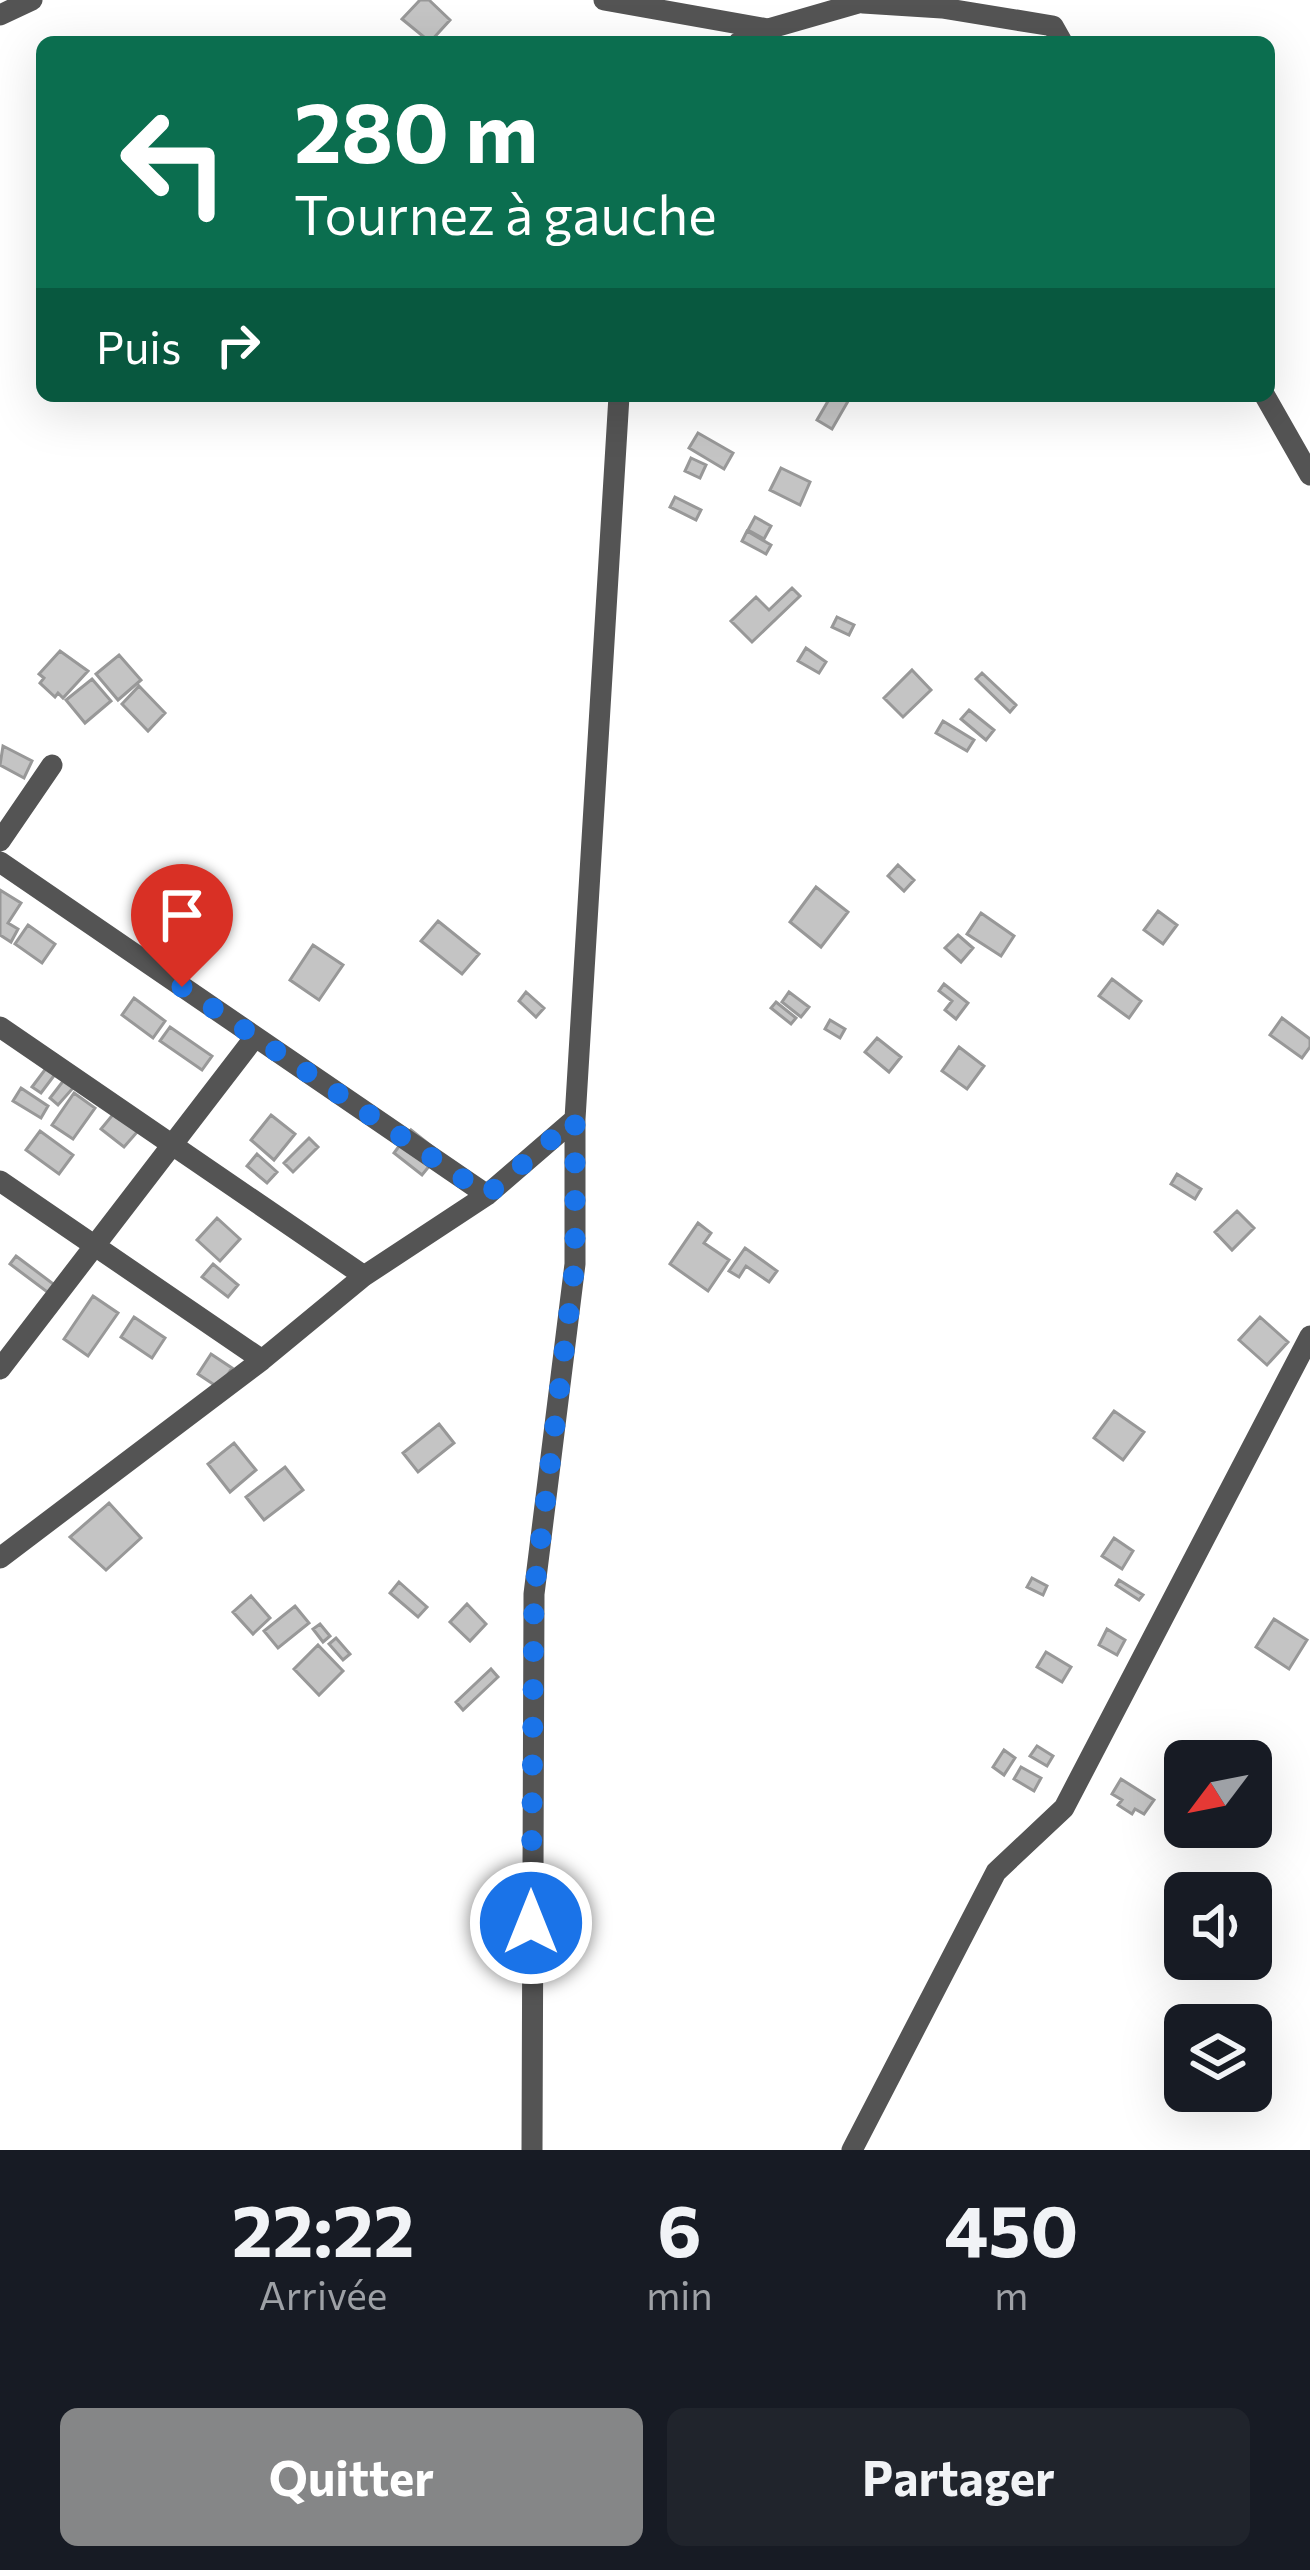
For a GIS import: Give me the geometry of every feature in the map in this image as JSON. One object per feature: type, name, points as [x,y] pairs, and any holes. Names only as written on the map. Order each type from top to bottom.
[{"type":"street","points":[[0,15],[32,0]]},
{"type":"street","points":[[604,0],[768,29]]},
{"type":"street","points":[[752,36],[866,2],[942,8],[1053,26],[1059,36]]},
{"type":"street","points":[[532,2150],[534,1594],[575,1264],[575,1119],[619,402]]},
{"type":"street","points":[[1268,402],[1310,475]]},
{"type":"street","points":[[0,841],[52,765]]},
{"type":"street","points":[[0,862],[487,1195]]},
{"type":"street","points":[[0,1028],[364,1276]]},
{"type":"street","points":[[0,1369],[255,1037]]},
{"type":"street","points":[[0,1558],[262,1360],[364,1276],[487,1195],[575,1119]]},
{"type":"street","points":[[0,1180],[262,1360]]},
{"type":"street","points":[[852,2150],[996,1872],[1064,1808],[1310,1336]]},
{"type":"building","points":[[420,0],[429,0],[450,20],[435,36],[423,36],[402,19]]},
{"type":"building","points":[[828,402],[848,402],[832,429],[817,420]]},
{"type":"building","points":[[698,433],[733,453],[724,469],[689,448]]},
{"type":"building","points":[[691,458],[706,465],[700,478],[685,471]]},
{"type":"building","points":[[781,468],[810,482],[800,505],[770,490]]},
{"type":"building","points":[[675,497],[701,510],[696,520],[670,507]]},
{"type":"building","points":[[755,517],[771,526],[764,539],[748,530]]},
{"type":"building","points":[[747,531],[771,545],[766,554],[742,541]]},
{"type":"building","points":[[792,588],[800,596],[752,642],[731,621],[756,597],[769,610]]},
{"type":"building","points":[[837,617],[854,625],[849,635],[832,627]]},
{"type":"building","points":[[806,648],[826,662],[819,673],[798,661]]},
{"type":"building","points":[[60,651],[88,671],[63,698],[40,683],[44,678],[39,674]]},
{"type":"building","points":[[119,655],[141,680],[118,700],[96,674]]},
{"type":"building","points":[[912,670],[931,690],[903,717],[884,698]]},
{"type":"building","points":[[982,673],[1016,705],[1010,712],[976,679]]},
{"type":"building","points":[[92,679],[111,701],[85,723],[66,700]]},
{"type":"building","points":[[139,686],[165,713],[148,731],[122,704]]},
{"type":"building","points":[[969,710],[994,730],[986,740],[961,719]]},
{"type":"building","points":[[943,721],[974,740],[967,751],[936,733]]},
{"type":"building","points":[[3,746],[32,761],[24,778],[0,765]]},
{"type":"building","points":[[898,865],[914,880],[904,891],[888,876]]},
{"type":"building","points":[[816,887],[848,912],[821,947],[790,922]]},
{"type":"building","points":[[0,890],[21,903],[8,923],[18,929],[11,942],[0,935]]},
{"type":"building","points":[[1158,911],[1177,925],[1163,944],[1144,930]]},
{"type":"building","points":[[981,913],[1014,936],[1001,956],[967,934]]},
{"type":"building","points":[[438,921],[479,954],[462,974],[421,941]]},
{"type":"building","points":[[28,925],[55,944],[42,963],[15,944]]},
{"type":"building","points":[[958,935],[973,948],[961,962],[945,948]]},
{"type":"building","points":[[313,945],[343,965],[319,1000],[290,980]]},
{"type":"building","points":[[1112,979],[1141,1001],[1129,1018],[1099,996]]},
{"type":"building","points":[[944,984],[968,1003],[956,1019],[945,1010],[952,1001],[939,991]]},
{"type":"building","points":[[526,992],[544,1008],[536,1017],[519,1001]]},
{"type":"building","points":[[789,992],[809,1007],[801,1017],[782,1002]]},
{"type":"building","points":[[134,998],[165,1021],[153,1038],[122,1015]]},
{"type":"building","points":[[776,1002],[796,1018],[791,1024],[771,1008]]},
{"type":"building","points":[[1282,1018],[1310,1039],[1302,1058],[1270,1035]]},
{"type":"building","points":[[830,1020],[845,1029],[840,1038],[825,1029]]},
{"type":"building","points":[[170,1027],[212,1056],[202,1070],[160,1041]]},
{"type":"building","points":[[877,1038],[901,1057],[889,1072],[865,1052]]},
{"type":"building","points":[[959,1047],[984,1066],[967,1089],[942,1071]]},
{"type":"building","points":[[47,1067],[56,1073],[41,1093],[32,1087]]},
{"type":"building","points":[[64,1080],[73,1088],[58,1105],[50,1098]]},
{"type":"building","points":[[21,1088],[48,1106],[41,1118],[13,1101]]},
{"type":"building","points":[[74,1093],[95,1108],[73,1139],[52,1125]]},
{"type":"building","points":[[115,1112],[138,1131],[124,1147],[101,1129]]},
{"type":"building","points":[[271,1115],[295,1134],[274,1160],[251,1140]]},
{"type":"building","points":[[411,1130],[440,1153],[422,1175],[394,1153]]},
{"type":"building","points":[[40,1131],[73,1155],[59,1174],[26,1150]]},
{"type":"building","points":[[309,1138],[318,1147],[293,1172],[284,1163]]},
{"type":"building","points":[[257,1154],[277,1172],[267,1183],[247,1166]]},
{"type":"building","points":[[1177,1174],[1201,1189],[1195,1199],[1171,1184]]},
{"type":"building","points":[[1237,1211],[1254,1228],[1232,1250],[1215,1232]]},
{"type":"building","points":[[217,1218],[240,1239],[220,1261],[197,1240]]},
{"type":"building","points":[[698,1223],[711,1233],[704,1243],[729,1260],[708,1291],[670,1264]]},
{"type":"building","points":[[745,1248],[777,1271],[769,1282],[746,1266],[739,1277],[729,1271]]},
{"type":"building","points":[[16,1256],[60,1289],[54,1297],[10,1264]]},
{"type":"building","points":[[213,1264],[238,1285],[228,1297],[202,1277]]},
{"type":"building","points":[[93,1296],[118,1313],[88,1356],[64,1339]]},
{"type":"building","points":[[134,1317],[165,1338],[152,1358],[121,1337]]},
{"type":"building","points":[[1260,1317],[1288,1342],[1267,1365],[1239,1340]]},
{"type":"building","points":[[211,1354],[232,1368],[219,1388],[198,1374]]},
{"type":"building","points":[[1114,1411],[1144,1432],[1123,1460],[1094,1438]]},
{"type":"building","points":[[439,1424],[454,1443],[418,1472],[403,1453]]},
{"type":"building","points":[[234,1443],[256,1470],[230,1492],[208,1464]]},
{"type":"building","points":[[285,1467],[303,1490],[264,1520],[246,1497]]},
{"type":"building","points":[[109,1503],[141,1538],[106,1570],[70,1537]]},
{"type":"building","points":[[1114,1538],[1133,1551],[1122,1569],[1102,1556]]},
{"type":"building","points":[[1032,1578],[1047,1586],[1043,1595],[1027,1587]]},
{"type":"building","points":[[1119,1580],[1143,1595],[1139,1600],[1116,1585]]},
{"type":"building","points":[[399,1582],[427,1607],[418,1617],[390,1593]]},
{"type":"building","points":[[251,1596],[270,1618],[253,1634],[233,1612]]},
{"type":"building","points":[[467,1604],[486,1624],[470,1641],[450,1622]]},
{"type":"building","points":[[295,1606],[309,1623],[278,1648],[264,1631]]},
{"type":"building","points":[[1274,1619],[1307,1640],[1289,1669],[1256,1647]]},
{"type":"building","points":[[320,1624],[330,1636],[323,1642],[313,1629]]},
{"type":"building","points":[[1107,1629],[1125,1640],[1117,1655],[1099,1645]]},
{"type":"building","points":[[336,1638],[350,1654],[343,1660],[329,1644]]},
{"type":"building","points":[[318,1645],[343,1671],[319,1695],[294,1669]]},
{"type":"building","points":[[1046,1652],[1071,1667],[1062,1682],[1037,1667]]},
{"type":"building","points":[[491,1669],[498,1677],[463,1710],[456,1702]]},
{"type":"building","points":[[1037,1746],[1053,1756],[1047,1766],[1030,1756]]},
{"type":"building","points":[[1004,1750],[1015,1758],[1004,1775],[993,1767]]},
{"type":"building","points":[[1021,1767],[1041,1778],[1034,1791],[1014,1779]]},
{"type":"building","points":[[1121,1779],[1154,1800],[1144,1814],[1135,1809],[1132,1814],[1118,1805],[1122,1800],[1112,1794]]},
{"type":"route","points":[[182,987],[487,1195],[575,1119],[575,1264],[534,1594],[531,1923]]}]
